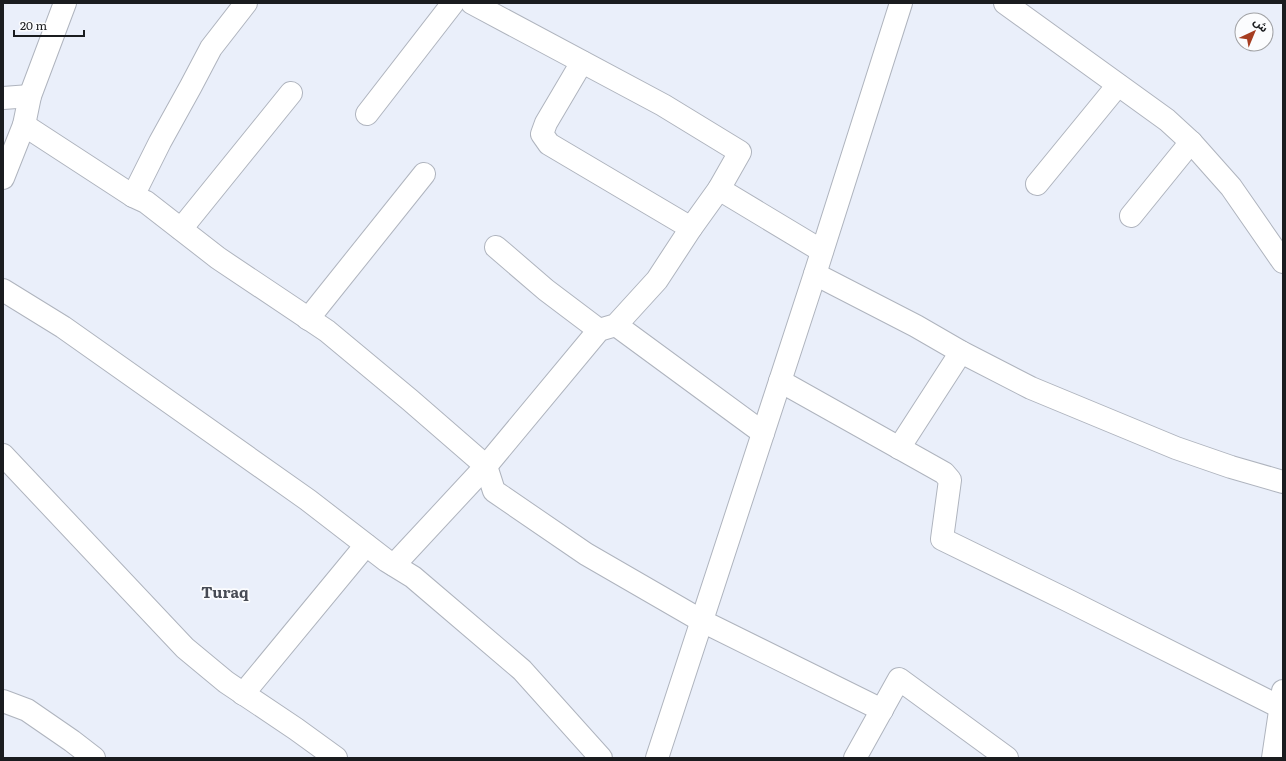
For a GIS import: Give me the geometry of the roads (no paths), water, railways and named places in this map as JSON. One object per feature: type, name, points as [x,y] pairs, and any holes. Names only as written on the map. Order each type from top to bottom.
[{"type":"street","points":[[3,178],[24,125],[30,96],[65,3]]},
{"type":"street","points":[[132,196],[211,48],[246,3]]},
{"type":"street","points":[[367,114],[453,3]]},
{"type":"street","points":[[394,565],[486,466],[607,327],[657,280],[719,189],[740,152],[663,105],[472,3]]},
{"type":"street","points":[[657,758],[815,274],[901,3]]},
{"type":"street","points":[[1004,3],[1167,120],[1191,142],[1231,187],[1283,262]]},
{"type":"street","points":[[582,62],[546,122],[542,134],[549,144],[691,228]]},
{"type":"street","points":[[1037,184],[1118,84]]},
{"type":"street","points":[[181,229],[291,93]]},
{"type":"street","points":[[3,98],[30,96]]},
{"type":"street","points":[[24,125],[132,196],[146,202],[218,258],[327,332],[410,400],[486,466],[494,491],[586,554],[702,621],[882,710]]},
{"type":"street","points":[[1131,216],[1191,142]]},
{"type":"street","points":[[308,319],[424,174]]},
{"type":"street","points":[[719,189],[822,250]]},
{"type":"street","points":[[496,247],[546,290],[607,327],[763,433]]},
{"type":"street","points":[[815,274],[1031,388],[1176,448],[1231,467],[1283,482]]},
{"type":"street","points":[[3,290],[63,327],[308,500],[366,545],[413,577],[522,670],[601,758]]},
{"type":"street","points":[[899,448],[961,352]]},
{"type":"street","points":[[780,381],[944,473],[950,480],[942,539],[1074,604],[1281,699],[1273,758]]},
{"type":"street","points":[[3,456],[184,648],[226,682],[336,758]]},
{"type":"street","points":[[243,694],[366,545]]},
{"type":"street","points":[[858,757],[899,679],[1007,758]]},
{"type":"street","points":[[3,701],[27,710],[94,758]]},
{"type":"district","name":"Turaq","points":[[225,593]]}]
